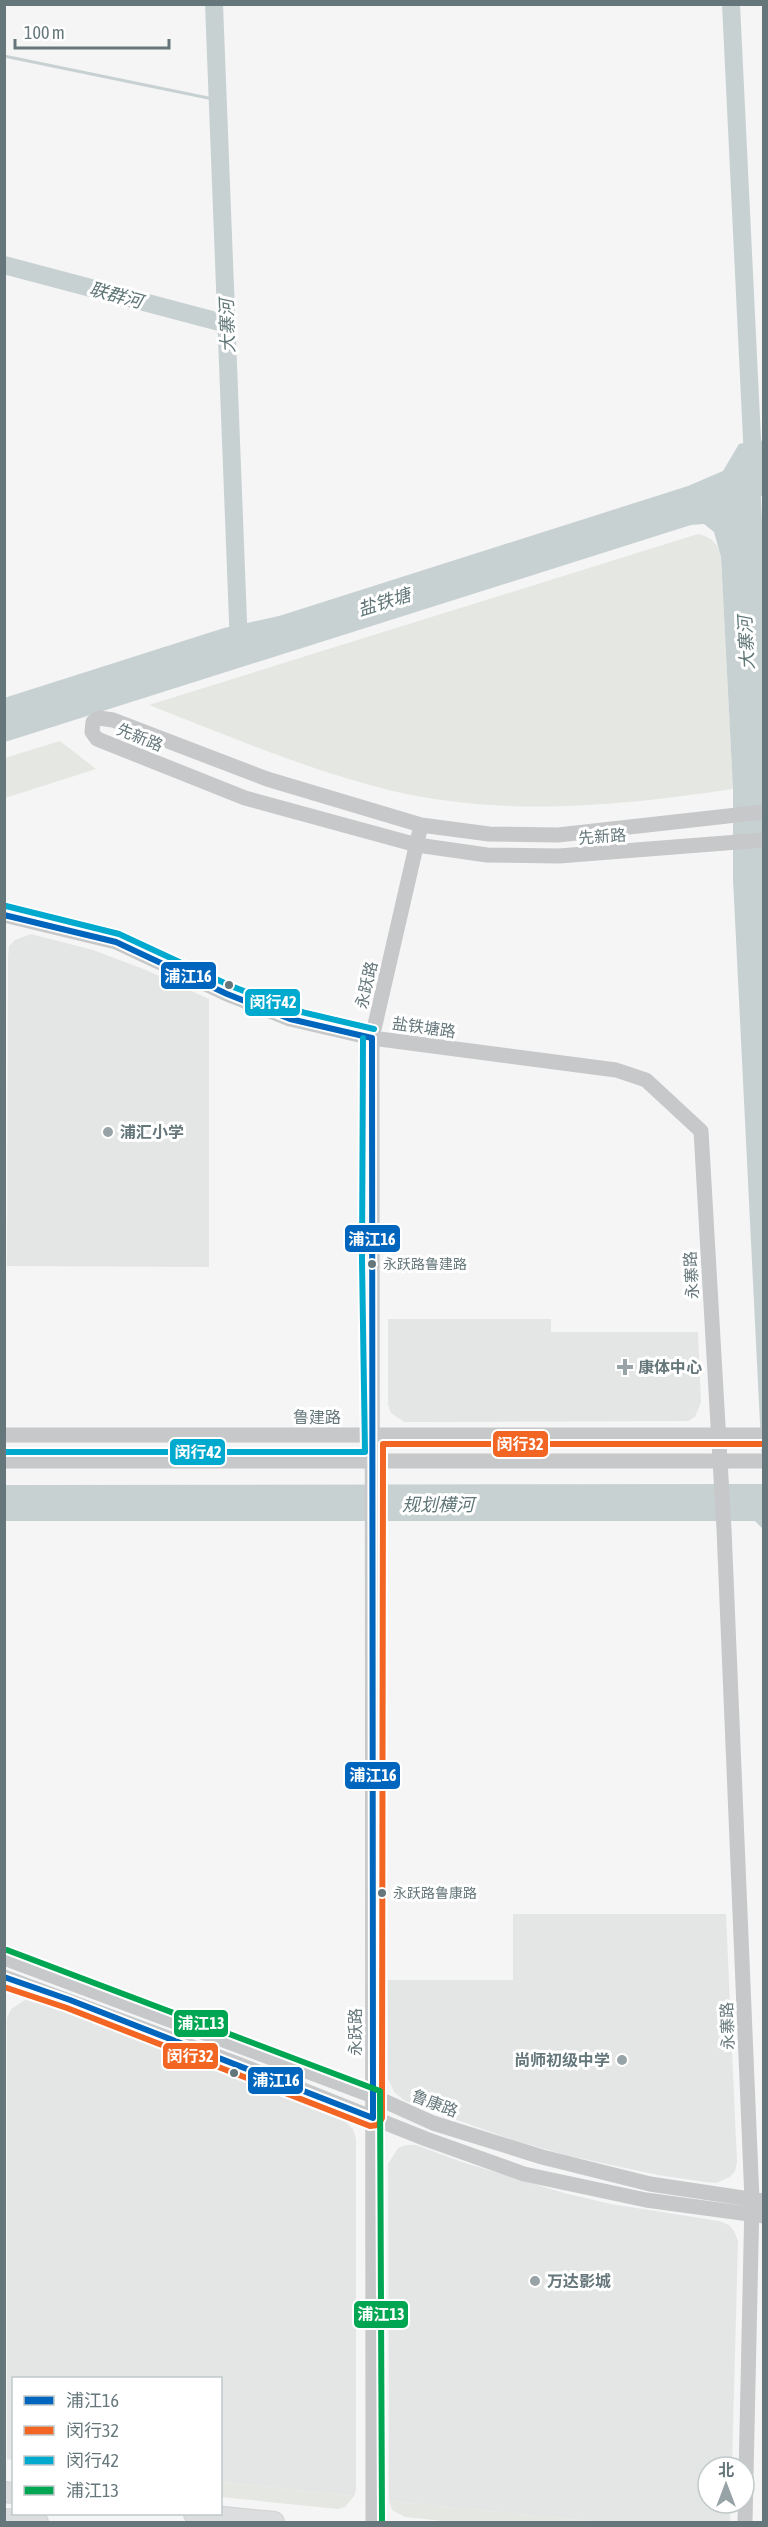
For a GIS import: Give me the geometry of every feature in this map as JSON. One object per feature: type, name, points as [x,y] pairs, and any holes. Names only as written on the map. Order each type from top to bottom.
[{"type":"main road","points":[[203,2515],[274,2523]]},
{"type":"main road","points":[[4,2519],[38,2523]]},
{"type":"street","name":"先新路","points":[[764,812],[558,835],[489,834],[421,825],[267,779],[113,720],[99,718],[93,722],[92,732],[97,739],[245,798],[417,845],[487,855],[558,856],[764,840]]},
{"type":"street","name":"永跃路","points":[[372,2523],[374,1435],[371,1262],[372,1038],[421,825]]},
{"type":"street","name":"盐铁塘路","points":[[4,915],[116,942],[227,994],[290,1019],[372,1038],[616,1070],[646,1080],[670,1100]]},
{"type":"street","name":"永寨路","points":[[670,1100],[701,1131],[724,1529],[758,2208],[745,2523]]},
{"type":"street","name":"鲁建路","points":[[4,1435],[764,1435]]},
{"type":"street","points":[[4,1461],[764,1461]]},
{"type":"street","name":"鲁康路","points":[[4,1958],[373,2096],[433,2124],[542,2157],[758,2208]]},
{"type":"street","points":[[4,1977],[69,2000],[426,2139],[524,2174],[646,2200],[758,2208]]},
{"type":"shaded area","points":[[698,534],[714,541],[721,557],[733,789],[648,800],[563,806],[477,804],[435,799],[393,791],[331,773],[149,705]]},
{"type":"shaded area","points":[[60,741],[96,769],[5,798],[5,758]]},
{"type":"shaded area","name":"浦汇小学","points":[[31,934],[93,950],[146,970],[209,999],[209,1267],[7,1266],[8,956],[9,946],[15,940]]},
{"type":"shaded area","points":[[388,1319],[551,1319],[551,1332],[698,1332],[701,1402],[695,1417],[688,1421],[404,1422],[391,1413],[388,1404]]},
{"type":"shaded area","name":"尚师初级中学","points":[[513,1914],[726,1914],[737,2162],[735,2171],[730,2177],[716,2183],[705,2182],[658,2175],[565,2155],[513,2140],[405,2101],[394,2092],[388,2078],[388,1980],[513,1980]]},
{"type":"shaded area","points":[[26,1999],[36,1999],[227,2070],[340,2116],[353,2129],[356,2139],[356,2490],[354,2496],[222,2482],[222,2377],[12,2377],[12,2460],[7,2459],[7,2018],[11,2009]]},
{"type":"shaded area","points":[[416,2145],[462,2162],[564,2193],[611,2204],[719,2221],[729,2225],[738,2241],[732,2455],[696,2455],[696,2515],[730,2515],[730,2522],[600,2522],[389,2501],[388,2164],[398,2148]]},
{"type":"shaded area","points":[[222,2482],[354,2496],[345,2507],[338,2509],[222,2497]]},
{"type":"shaded area","points":[[389,2501],[600,2522],[453,2522],[405,2517],[392,2510]]},
{"type":"water","points":[[760,439],[763,443],[764,495],[761,496],[764,568],[763,1529],[755,1521],[5,1521],[5,1485],[763,1484],[733,879],[733,789],[721,557],[714,532],[704,524],[691,525],[5,742],[4,698],[224,628],[279,616],[688,486],[723,471],[739,444]]},
{"type":"waterway","name":"大寨河","points":[[214,4],[239,647]]},
{"type":"waterway","points":[[731,4],[753,460],[751,464]]},
{"type":"waterway","points":[[4,56],[218,100]]},
{"type":"waterway","name":"联群河","points":[[4,265],[227,324]]},
{"type":"transit line","name":"闵行42","points":[[6,906],[119,934],[231,986],[293,1010],[374,1029]]},
{"type":"transit line","name":"浦江16","points":[[4,915],[116,942],[227,994],[290,1019],[372,1038]]},
{"type":"transit line","name":"闵行42","points":[[4,1452],[365,1452],[362,1261],[363,1038]]},
{"type":"transit line","name":"浦江16","points":[[4,1977],[70,2000],[373,2118],[372,1038]]},
{"type":"transit line","name":"闵行32","points":[[4,1987],[67,2008],[370,2126],[378,2125],[382,2118],[383,1444],[764,1444]]},
{"type":"transit line","name":"浦江13","points":[[7,1950],[380,2091],[382,2522]]},
{"type":"place","name":"浦汇小学","points":[[108,1132]]},
{"type":"place","name":"永跃路鲁建路","points":[[372,1264]]},
{"type":"place","name":"康体中心","points":[[625,1367]]},
{"type":"place","name":"永跃路鲁康路","points":[[382,1893]]},
{"type":"place","name":"尚师初级中学","points":[[622,2060]]},
{"type":"place","name":"万达影城","points":[[535,2281]]},
{"type":"water label","name":"盐铁塘","points":[[384,602]]},
{"type":"water label","name":"规划横河","points":[[438,1504]]}]
